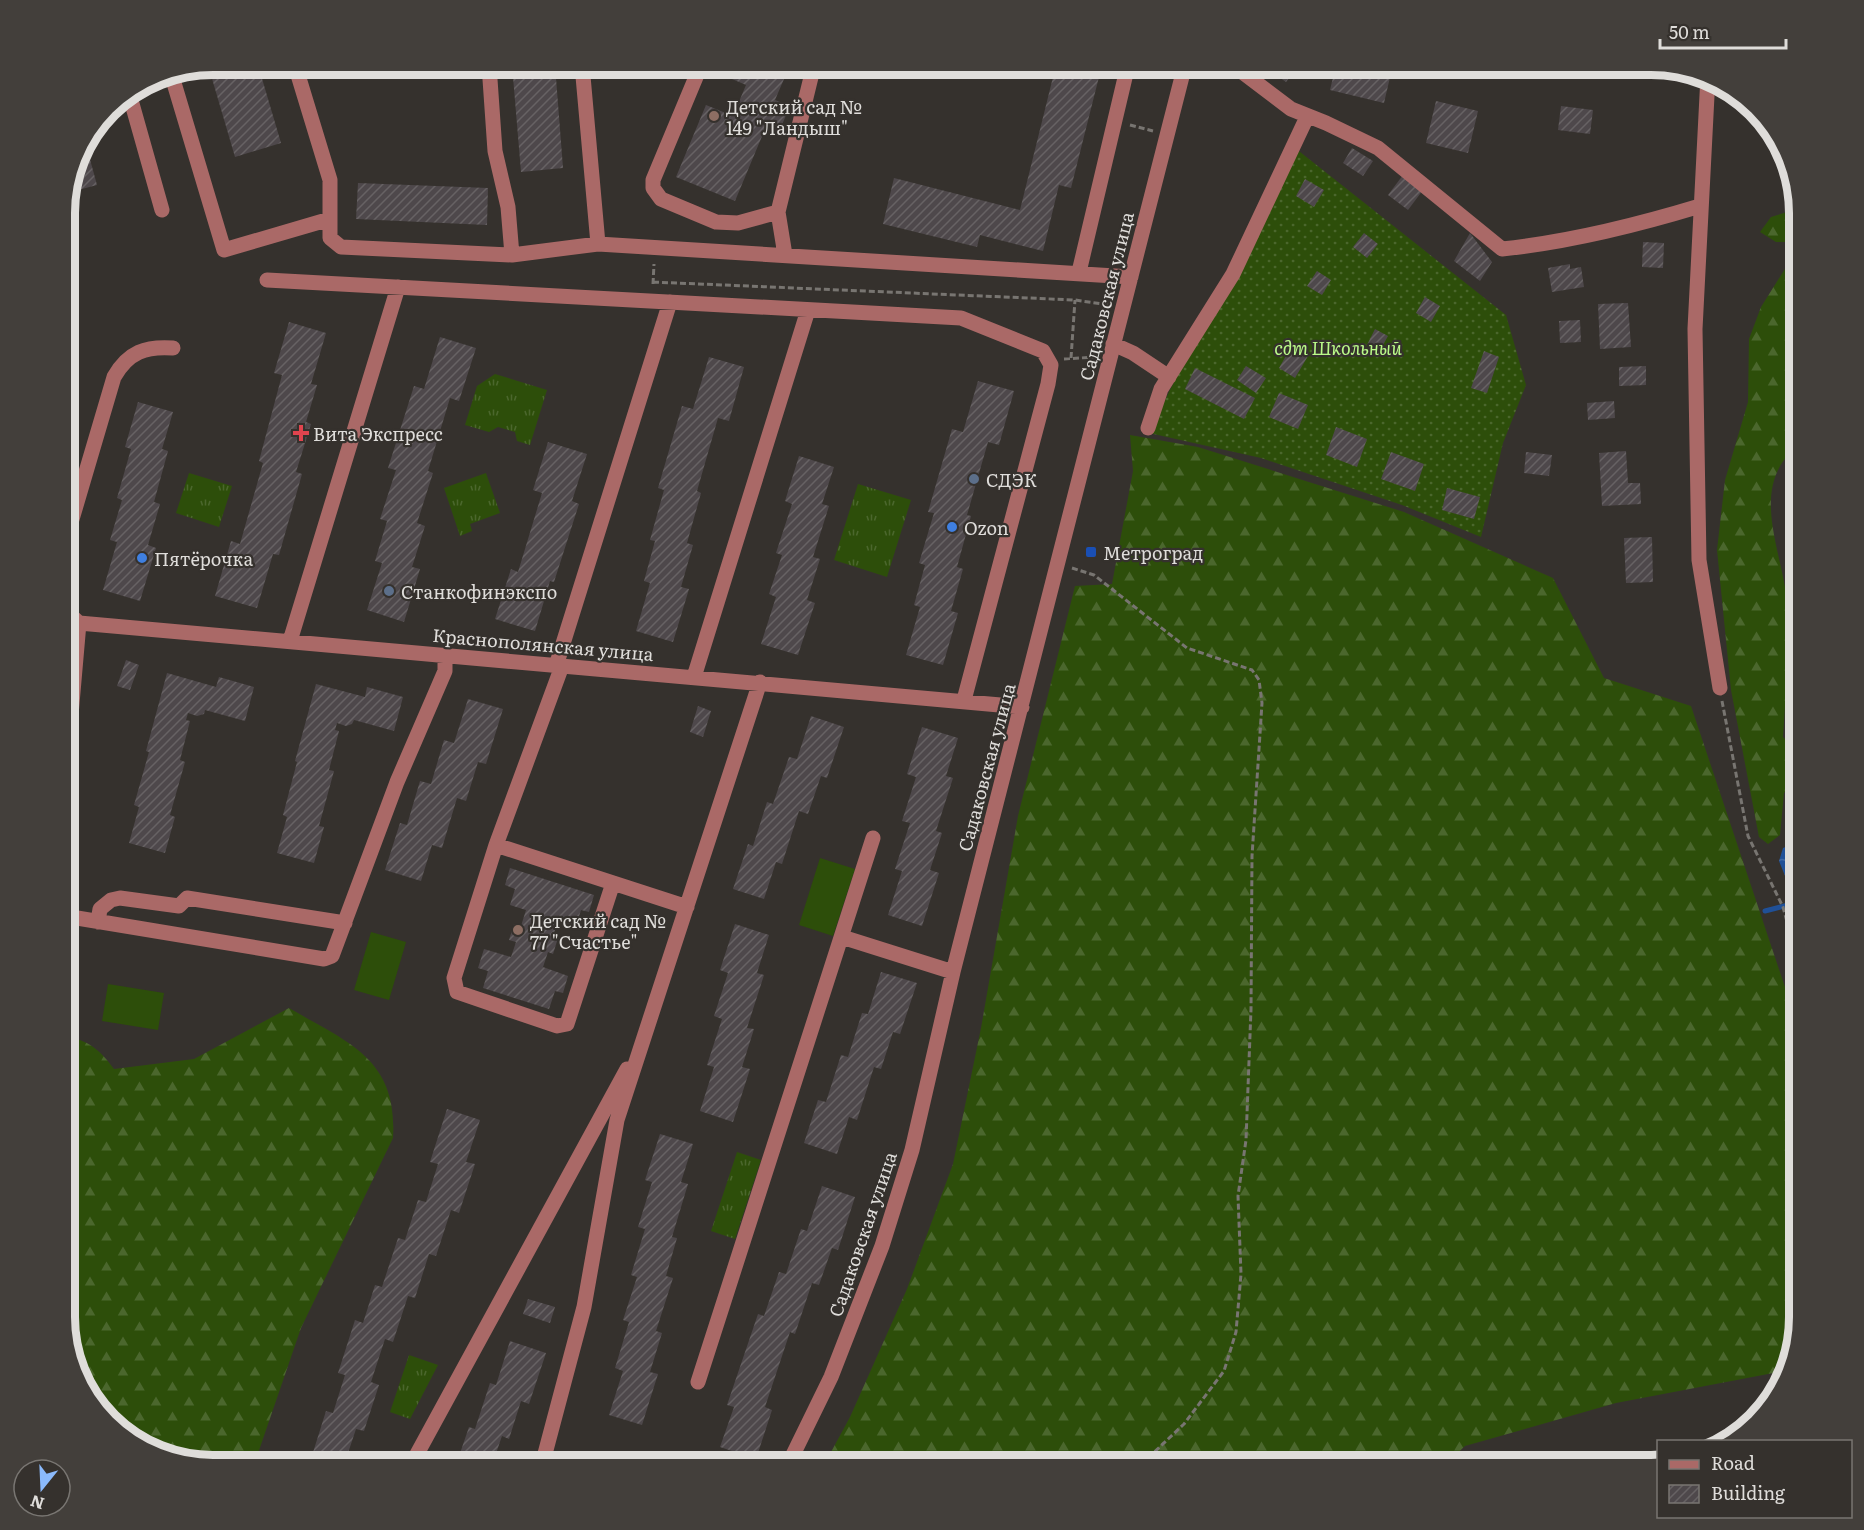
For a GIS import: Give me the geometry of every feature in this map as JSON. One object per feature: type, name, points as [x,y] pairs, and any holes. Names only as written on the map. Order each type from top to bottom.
[{"type":"street","points":[[299,75],[330,180],[330,238],[341,247],[512,255],[598,244],[1131,277]]},
{"type":"street","points":[[490,75],[495,151],[508,207],[512,255]]},
{"type":"street","points":[[583,75],[598,244]]},
{"type":"street","points":[[696,75],[653,180],[657,195],[663,201],[726,224],[746,222],[778,212]]},
{"type":"street","points":[[785,255],[778,212],[811,75]]},
{"type":"street","points":[[1079,272],[1125,75]]},
{"type":"street","name":"Садаковская улица","points":[[793,1455],[831,1377],[882,1246],[912,1150],[953,972],[1182,75]]},
{"type":"street","points":[[1247,75],[1291,109],[1378,148],[1502,249],[1550,244],[1629,228],[1700,206]]},
{"type":"street","points":[[173,81],[224,250],[330,219]]},
{"type":"street","points":[[1707,87],[1695,329],[1699,560],[1720,688]]},
{"type":"street","points":[[131,102],[162,210]]},
{"type":"street","points":[[1148,428],[1161,389],[1233,274],[1307,117]]},
{"type":"street","points":[[267,280],[961,318],[1043,351],[1049,358],[1051,371],[964,700]]},
{"type":"street","points":[[290,641],[398,287]]},
{"type":"street","points":[[613,883],[567,1024],[557,1026],[464,996],[453,986],[496,845],[559,666],[670,302]]},
{"type":"street","points":[[694,677],[808,310]]},
{"type":"street","points":[[75,511],[118,371],[131,355],[151,346],[173,348]]},
{"type":"street","points":[[1112,350],[1133,353],[1169,377]]},
{"type":"street","name":"Краснополянская улица","points":[[75,624],[290,641],[1022,707]]},
{"type":"street","points":[[75,918],[324,958],[332,956],[397,782],[445,671],[445,655]]},
{"type":"street","points":[[545,1455],[584,1307],[615,1127],[759,682]]},
{"type":"street","points":[[698,1382],[873,838]]},
{"type":"street","points":[[496,845],[687,907]]},
{"type":"street","points":[[98,922],[100,909],[111,900],[120,898],[179,906],[187,897],[345,923]]},
{"type":"street","points":[[842,936],[953,972]]},
{"type":"street","points":[[417,1455],[647,1032]]},
{"type":"path","points":[[1114,122],[1155,131]]},
{"type":"path","points":[[652,301],[654,247]]},
{"type":"path","points":[[653,282],[1075,300],[1123,308]]},
{"type":"path","points":[[1075,300],[1071,358],[1112,350]]},
{"type":"path","points":[[1059,564],[1094,575],[1187,648],[1252,670],[1259,680],[1262,703],[1252,856],[1251,1010],[1246,1140],[1238,1196],[1240,1274],[1236,1332],[1224,1371],[1184,1424],[1151,1455]]},
{"type":"path","points":[[1720,688],[1748,836],[1783,907],[1789,928]]},
{"type":"green space","name":"сдт Школьный","points":[[1290,144],[1506,315],[1526,385],[1503,443],[1481,537],[1402,505],[1261,458],[1149,433]]},
{"type":"green space","points":[[1789,212],[1789,242],[1776,242],[1760,232],[1771,217]]},
{"type":"green space","points":[[1789,262],[1789,454],[1778,470],[1772,488],[1771,507],[1787,604],[1783,737],[1789,743],[1789,788],[1784,793],[1780,835],[1768,844],[1759,837],[1731,690],[1717,550],[1725,480],[1748,402],[1749,339],[1761,307]]},
{"type":"green space","points":[[495,374],[547,390],[530,445],[517,441],[515,432],[498,427],[489,432],[465,425],[477,386]]},
{"type":"green space","points":[[1130,435],[1198,447],[1404,512],[1553,578],[1604,678],[1691,706],[1789,999],[1789,1317],[1788,1335],[1777,1372],[1616,1403],[1465,1446],[1456,1455],[829,1455],[850,1417],[907,1289],[953,1164],[981,1028],[1018,816],[1075,586],[1112,584],[1133,471]]},
{"type":"green space","points":[[189,473],[232,486],[219,527],[176,513]]},
{"type":"green space","points":[[486,473],[500,513],[470,524],[472,531],[460,536],[444,488]]},
{"type":"green space","points":[[858,484],[911,500],[887,577],[834,560]]},
{"type":"green space","points":[[820,858],[855,869],[833,936],[799,925]]},
{"type":"green space","points":[[371,932],[406,942],[389,1000],[354,990]]},
{"type":"green space","points":[[108,984],[164,993],[158,1030],[102,1021]]},
{"type":"green space","points":[[289,1008],[350,1044],[365,1056],[378,1071],[387,1089],[392,1111],[393,1138],[301,1328],[257,1455],[195,1454],[169,1448],[136,1432],[109,1408],[93,1386],[80,1353],[75,1326],[75,1038],[93,1047],[114,1069],[194,1059]]},
{"type":"green space","points":[[737,1152],[761,1160],[735,1239],[711,1231]]},
{"type":"green space","points":[[409,1355],[438,1365],[410,1419],[390,1412]]},
{"type":"water","points":[[1789,846],[1789,886],[1779,861],[1783,848]]},
{"type":"building","points":[[211,75],[261,75],[281,143],[235,157]]},
{"type":"building","points":[[513,75],[556,75],[563,168],[521,172]]},
{"type":"building","points":[[723,75],[786,75],[775,100],[790,106],[778,134],[765,129],[735,201],[676,177],[706,105],[733,116],[746,85]]},
{"type":"building","points":[[1054,75],[1099,75],[1071,188],[1059,185],[1043,251],[980,235],[977,247],[883,224],[894,178],[1020,210]]},
{"type":"building","points":[[1276,75],[1291,75],[1286,82]]},
{"type":"building","points":[[1334,75],[1391,75],[1384,103],[1330,90]]},
{"type":"building","points":[[1436,101],[1478,111],[1468,153],[1426,143]]},
{"type":"building","points":[[1561,106],[1593,110],[1590,134],[1558,130]]},
{"type":"building","points":[[1352,148],[1373,161],[1363,176],[1343,163]]},
{"type":"building","points":[[89,154],[97,185],[77,190]]},
{"type":"building","points":[[1403,175],[1423,190],[1408,210],[1388,195]]},
{"type":"building","points":[[1305,179],[1324,190],[1314,207],[1296,196]]},
{"type":"building","points":[[358,183],[488,188],[487,225],[356,219]]},
{"type":"building","points":[[1364,233],[1378,244],[1367,258],[1353,247]]},
{"type":"building","points":[[1470,233],[1492,262],[1480,281],[1454,261]]},
{"type":"building","points":[[1643,242],[1664,243],[1663,268],[1642,267]]},
{"type":"building","points":[[1570,264],[1570,269],[1581,267],[1584,287],[1552,292],[1548,268]]},
{"type":"building","points":[[1317,271],[1331,280],[1322,295],[1307,286]]},
{"type":"building","points":[[1425,297],[1440,306],[1431,322],[1416,313]]},
{"type":"building","points":[[1628,303],[1631,347],[1600,349],[1598,304]]},
{"type":"building","points":[[1580,320],[1581,342],[1560,343],[1559,321]]},
{"type":"building","points":[[289,322],[326,333],[311,384],[317,385],[306,422],[311,424],[296,472],[302,474],[279,555],[273,554],[257,608],[215,596],[231,541],[240,544],[263,463],[259,461],[282,375],[274,373]]},
{"type":"building","points":[[1375,329],[1388,336],[1379,352],[1367,345]]},
{"type":"building","points":[[440,337],[476,348],[459,401],[450,398],[428,471],[433,473],[417,523],[425,526],[412,567],[420,569],[404,622],[367,610],[382,563],[375,561],[387,521],[380,519],[396,470],[388,468],[414,386],[424,389]]},
{"type":"building","points":[[1291,347],[1308,356],[1295,378],[1279,368]]},
{"type":"building","points":[[1484,351],[1499,357],[1487,393],[1471,388]]},
{"type":"building","points":[[709,357],[744,367],[729,421],[718,418],[697,491],[701,493],[687,543],[693,545],[681,587],[689,589],[673,642],[636,631],[650,583],[644,581],[655,541],[650,540],[664,490],[658,488],[682,406],[693,409]]},
{"type":"building","points":[[1246,366],[1266,378],[1256,393],[1237,380]]},
{"type":"building","points":[[1646,366],[1646,385],[1619,386],[1619,367]]},
{"type":"building","points":[[1195,368],[1255,398],[1244,419],[1185,389]]},
{"type":"building","points":[[978,381],[1014,391],[999,445],[988,442],[967,515],[971,516],[957,567],[963,569],[951,611],[958,613],[943,665],[906,655],[920,607],[914,605],[925,565],[919,563],[934,513],[928,512],[952,429],[963,432]]},
{"type":"building","points":[[1279,393],[1308,405],[1298,429],[1269,417]]},
{"type":"building","points":[[1614,401],[1615,418],[1588,420],[1587,403]]},
{"type":"building","points":[[138,402],[173,412],[162,449],[168,451],[154,502],[160,504],[148,545],[156,548],[140,601],[103,590],[117,542],[110,540],[122,500],[117,498],[131,449],[125,447]]},
{"type":"building","points":[[1336,427],[1367,439],[1357,467],[1326,455]]},
{"type":"building","points":[[548,442],[587,454],[572,501],[579,504],[554,582],[550,581],[535,631],[495,619],[511,569],[518,572],[542,493],[533,490]]},
{"type":"building","points":[[1626,451],[1628,483],[1640,483],[1641,504],[1602,506],[1599,453]]},
{"type":"building","points":[[1391,452],[1424,464],[1415,491],[1381,479]]},
{"type":"building","points":[[1526,452],[1552,455],[1549,476],[1524,473]]},
{"type":"building","points":[[799,456],[834,467],[822,504],[829,506],[813,557],[820,559],[807,600],[815,603],[798,655],[761,644],[776,597],[769,594],[782,555],[776,553],[792,504],[785,501]]},
{"type":"building","points":[[1447,488],[1480,497],[1474,519],[1442,510]]},
{"type":"building","points":[[1652,537],[1653,582],[1626,583],[1624,538]]},
{"type":"building","points":[[126,660],[139,665],[130,690],[117,686]]},
{"type":"building","points":[[167,673],[216,687],[219,677],[254,687],[245,721],[205,710],[204,714],[197,716],[188,713],[186,720],[190,721],[180,760],[185,762],[170,815],[175,817],[165,853],[129,843],[139,807],[134,805],[149,752],[146,751]]},
{"type":"building","points":[[316,684],[365,697],[367,687],[403,697],[394,731],[354,720],[352,724],[346,726],[337,723],[335,730],[339,731],[329,770],[334,771],[319,826],[324,827],[314,863],[277,853],[287,817],[283,815],[297,762],[295,761]]},
{"type":"building","points":[[468,699],[503,709],[486,764],[478,762],[466,801],[457,798],[442,848],[432,845],[421,881],[385,870],[400,823],[407,825],[420,781],[431,784],[444,740],[454,743]]},
{"type":"building","points":[[698,706],[711,711],[703,737],[690,732]]},
{"type":"building","points":[[811,716],[844,727],[827,778],[821,776],[808,814],[799,811],[782,864],[776,862],[764,899],[733,889],[748,844],[753,846],[767,802],[773,804],[789,757],[797,759]]},
{"type":"building","points":[[922,727],[958,738],[946,776],[953,778],[936,831],[942,833],[930,870],[939,873],[922,926],[888,915],[902,871],[895,869],[910,823],[902,821],[916,777],[907,774]]},
{"type":"building","points":[[510,868],[594,895],[589,912],[581,910],[576,926],[558,921],[553,936],[558,938],[553,954],[548,952],[543,967],[568,976],[563,993],[555,991],[549,1009],[483,988],[488,971],[478,968],[484,949],[511,957],[516,942],[509,940],[514,924],[521,926],[526,910],[510,905],[515,889],[505,885]]},
{"type":"building","points":[[735,924],[769,935],[757,973],[764,975],[747,1028],[754,1029],[742,1067],[750,1069],[733,1122],[700,1111],[714,1067],[707,1065],[722,1019],[714,1016],[728,973],[720,970]]},
{"type":"building","points":[[881,972],[917,983],[900,1034],[893,1032],[881,1069],[874,1067],[857,1120],[849,1117],[837,1154],[804,1143],[818,1100],[826,1102],[841,1055],[848,1057],[862,1013],[868,1014]]},
{"type":"building","points":[[447,1109],[480,1120],[466,1162],[475,1164],[459,1213],[451,1210],[436,1256],[429,1254],[415,1298],[408,1296],[393,1342],[385,1339],[371,1382],[379,1385],[364,1431],[356,1429],[347,1455],[312,1455],[326,1411],[333,1413],[345,1375],[338,1373],[355,1320],[363,1323],[375,1285],[382,1287],[398,1238],[405,1240],[418,1200],[426,1202],[438,1164],[430,1162]]},
{"type":"building","points":[[660,1134],[693,1144],[681,1182],[688,1184],[672,1237],[677,1238],[666,1276],[673,1278],[656,1331],[662,1333],[650,1372],[658,1374],[642,1425],[609,1415],[623,1371],[615,1368],[629,1322],[623,1320],[637,1277],[631,1275],[645,1229],[638,1227],[652,1182],[645,1180]]},
{"type":"building","points":[[822,1186],[855,1197],[838,1250],[832,1248],[819,1285],[812,1283],[795,1334],[790,1332],[765,1407],[772,1410],[757,1455],[744,1455],[720,1447],[734,1407],[727,1405],[758,1314],[764,1316],[779,1272],[786,1274],[801,1229],[807,1231]]},
{"type":"building","points":[[528,1299],[555,1307],[550,1323],[523,1314]]},
{"type":"building","points":[[510,1341],[546,1353],[529,1404],[521,1401],[509,1439],[502,1436],[495,1455],[459,1455],[469,1427],[475,1429],[490,1383],[496,1385]]},
{"type":"waterway","points":[[1765,911],[1789,905]]},
{"type":"place","name":"Детский сад № 149 \"Ландыш\"","points":[[714,116]]},
{"type":"place","name":"Вита Экспресс","points":[[301,433]]},
{"type":"place","name":"СДЭК","points":[[974,479]]},
{"type":"place","name":"Ozon","points":[[952,527]]},
{"type":"place","name":"Метроград","points":[[1091,552]]},
{"type":"place","name":"Пятёрочка","points":[[142,558]]},
{"type":"place","name":"Станкофинэкспо","points":[[389,591]]},
{"type":"place","name":"Детский сад № 77 \"Счастье\"","points":[[518,930]]}]
